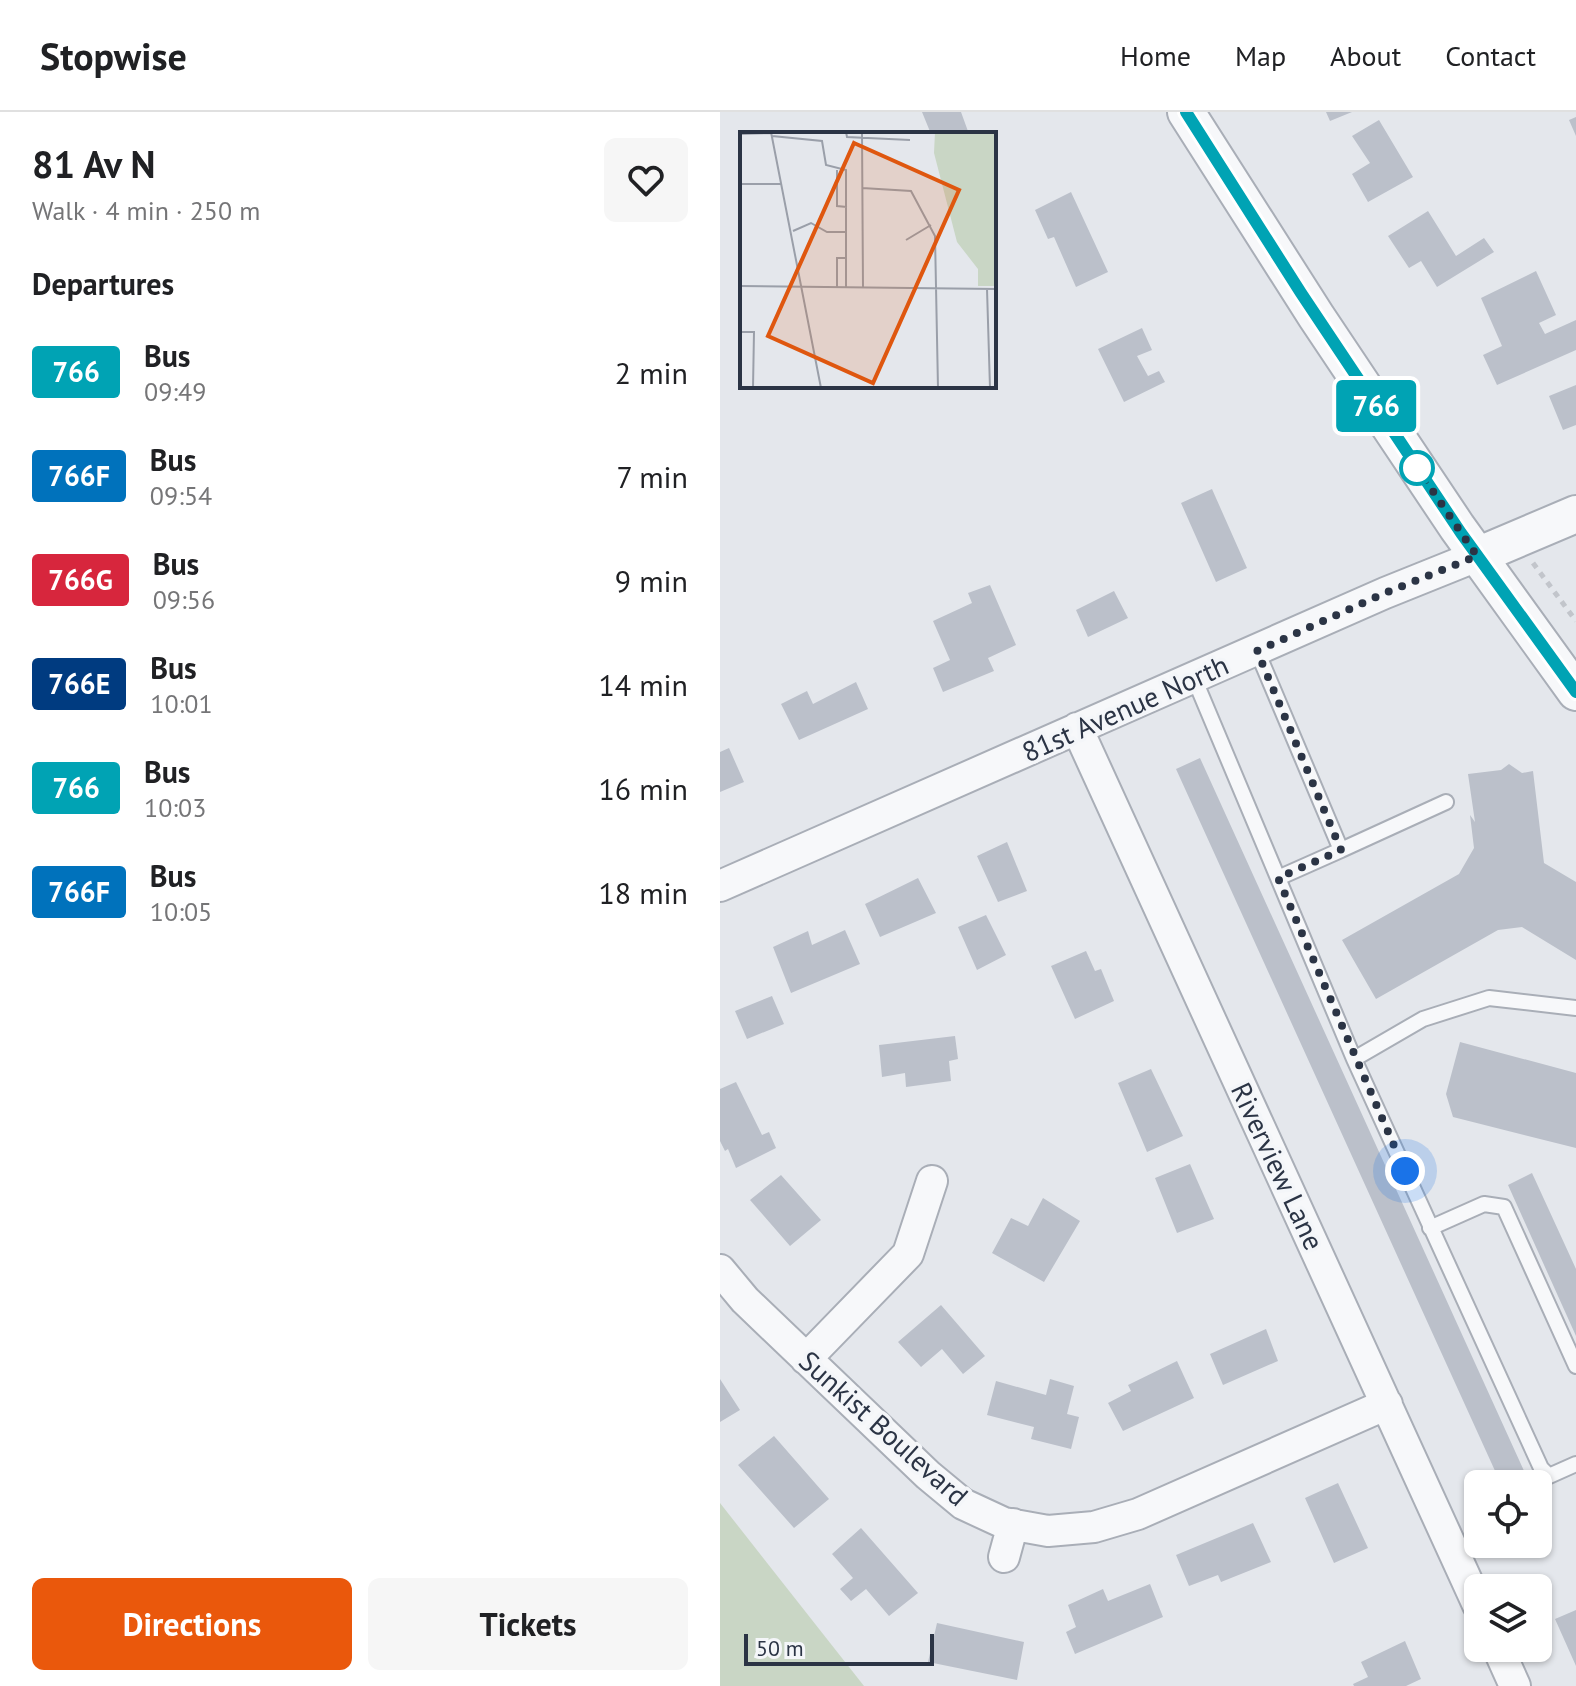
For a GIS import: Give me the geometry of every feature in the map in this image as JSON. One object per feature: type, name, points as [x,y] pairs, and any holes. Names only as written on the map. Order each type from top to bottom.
[{"type":"street","points":[[1186,112],[1293,281],[1477,556],[1576,692]]},
{"type":"street","name":"81st Avenue North","points":[[720,886],[1385,593],[1576,514]]},
{"type":"street","name":"Riverview Lane","points":[[1077,728],[1464,1574]]},
{"type":"street","points":[[806,1359],[908,1254],[932,1181]]},
{"type":"street","name":"Sunkist Boulevard","points":[[720,1270],[745,1300],[928,1475],[963,1504],[1013,1524],[1048,1531],[1094,1527],[1138,1514],[1387,1404]]},
{"type":"street","points":[[1004,1557],[1013,1524]]},
{"type":"street","points":[[1504,1662],[1515,1686]]},
{"type":"lane","points":[[1257,651],[1341,850]]},
{"type":"lane","points":[[1194,678],[1354,1059],[1541,1468],[1549,1476],[1576,1464]]},
{"type":"lane","points":[[1278,878],[1446,802]]},
{"type":"lane","points":[[1354,1059],[1423,1019],[1489,998],[1576,1008]]},
{"type":"lane","points":[[1430,1228],[1484,1204],[1504,1207],[1576,1366]]},
{"type":"path","points":[[1534,564],[1576,621]]},
{"type":"green space","points":[[720,1503],[864,1686],[720,1686]]},
{"type":"building","points":[[922,112],[961,112],[968,132],[930,132]]},
{"type":"building","points":[[1326,112],[1352,112],[1330,121]]},
{"type":"building","points":[[1576,117],[1576,136],[1569,120]]},
{"type":"building","points":[[1379,120],[1413,177],[1368,202],[1352,174],[1370,163],[1352,136]]},
{"type":"building","points":[[1071,192],[1108,272],[1076,287],[1054,237],[1048,239],[1035,210]]},
{"type":"building","points":[[1428,211],[1456,256],[1484,238],[1494,252],[1437,287],[1421,261],[1409,268],[1388,236]]},
{"type":"building","points":[[1536,271],[1556,315],[1539,323],[1545,334],[1576,320],[1576,350],[1497,385],[1483,355],[1502,346],[1481,298]]},
{"type":"building","points":[[1142,328],[1152,350],[1137,356],[1148,376],[1159,371],[1165,382],[1124,402],[1098,349]]},
{"type":"building","points":[[1576,385],[1576,425],[1563,430],[1549,396]]},
{"type":"building","points":[[1212,489],[1247,568],[1216,582],[1181,503]]},
{"type":"building","points":[[990,585],[1016,645],[988,658],[994,671],[943,692],[933,668],[950,660],[933,621],[972,603],[968,593]]},
{"type":"building","points":[[1114,591],[1128,618],[1088,637],[1076,610]]},
{"type":"building","points":[[856,682],[868,709],[799,740],[781,704],[807,691],[813,704]]},
{"type":"building","points":[[729,748],[744,782],[720,792],[720,752]]},
{"type":"building","points":[[1200,758],[1524,1470],[1495,1470],[1176,769]]},
{"type":"building","points":[[1509,764],[1522,773],[1533,771],[1544,863],[1576,882],[1576,960],[1522,927],[1498,930],[1376,999],[1342,940],[1459,874],[1474,848],[1470,815],[1475,822],[1468,774],[1501,770]]},
{"type":"building","points":[[1007,842],[1027,891],[998,902],[977,856]]},
{"type":"building","points":[[918,878],[936,913],[880,937],[865,904]]},
{"type":"building","points":[[986,915],[1006,955],[977,970],[958,927]]},
{"type":"building","points":[[845,930],[860,964],[791,993],[773,947],[808,931],[812,945]]},
{"type":"building","points":[[1086,951],[1095,971],[1101,969],[1114,1001],[1075,1019],[1051,966]]},
{"type":"building","points":[[772,996],[784,1024],[747,1039],[735,1011]]},
{"type":"building","points":[[955,1036],[958,1059],[949,1061],[951,1081],[906,1087],[905,1073],[882,1077],[879,1045]]},
{"type":"building","points":[[1460,1042],[1576,1073],[1576,1148],[1453,1117],[1446,1094]]},
{"type":"building","points":[[1151,1069],[1183,1136],[1147,1152],[1118,1083]]},
{"type":"building","points":[[736,1082],[762,1135],[769,1132],[776,1148],[736,1168],[728,1149],[725,1151],[720,1141],[720,1089]]},
{"type":"building","points":[[1190,1164],[1214,1219],[1177,1233],[1155,1178]]},
{"type":"building","points":[[1532,1173],[1576,1269],[1576,1336],[1508,1185]]},
{"type":"building","points":[[781,1175],[821,1220],[790,1246],[750,1200]]},
{"type":"building","points":[[1043,1198],[1080,1221],[1044,1282],[992,1253],[1011,1218],[1028,1226]]},
{"type":"building","points":[[941,1305],[985,1356],[963,1374],[942,1349],[921,1367],[898,1342]]},
{"type":"building","points":[[1266,1329],[1278,1361],[1223,1385],[1210,1354]]},
{"type":"building","points":[[1177,1361],[1194,1398],[1123,1431],[1108,1403],[1131,1391],[1128,1385]]},
{"type":"building","points":[[720,1379],[740,1410],[720,1422]]},
{"type":"building","points":[[1050,1379],[1074,1386],[1067,1414],[1079,1417],[1071,1449],[1031,1439],[1034,1427],[987,1415],[996,1381],[1046,1395]]},
{"type":"building","points":[[774,1436],[829,1499],[794,1528],[738,1465]]},
{"type":"building","points":[[1338,1483],[1368,1548],[1334,1563],[1305,1498]]},
{"type":"building","points":[[1253,1523],[1271,1562],[1221,1582],[1218,1575],[1189,1586],[1176,1555]]},
{"type":"building","points":[[861,1528],[918,1593],[889,1616],[866,1589],[851,1601],[840,1589],[853,1578],[832,1554]]},
{"type":"building","points":[[1150,1584],[1163,1617],[1075,1654],[1066,1632],[1076,1627],[1068,1605],[1103,1589],[1108,1601]]},
{"type":"building","points":[[1576,1610],[1576,1666],[1555,1619]]},
{"type":"building","points":[[937,1623],[1024,1642],[1017,1680],[928,1662]]},
{"type":"building","points":[[1405,1641],[1421,1679],[1406,1686],[1354,1686],[1368,1677],[1361,1662]]},
{"type":"bus line","name":"766","points":[[1186,112],[1301,293],[1461,533],[1576,692]]},
{"type":"route","points":[[1405,1171],[1278,878],[1341,850],[1257,651],[1385,593],[1477,556],[1417,468]]}]
